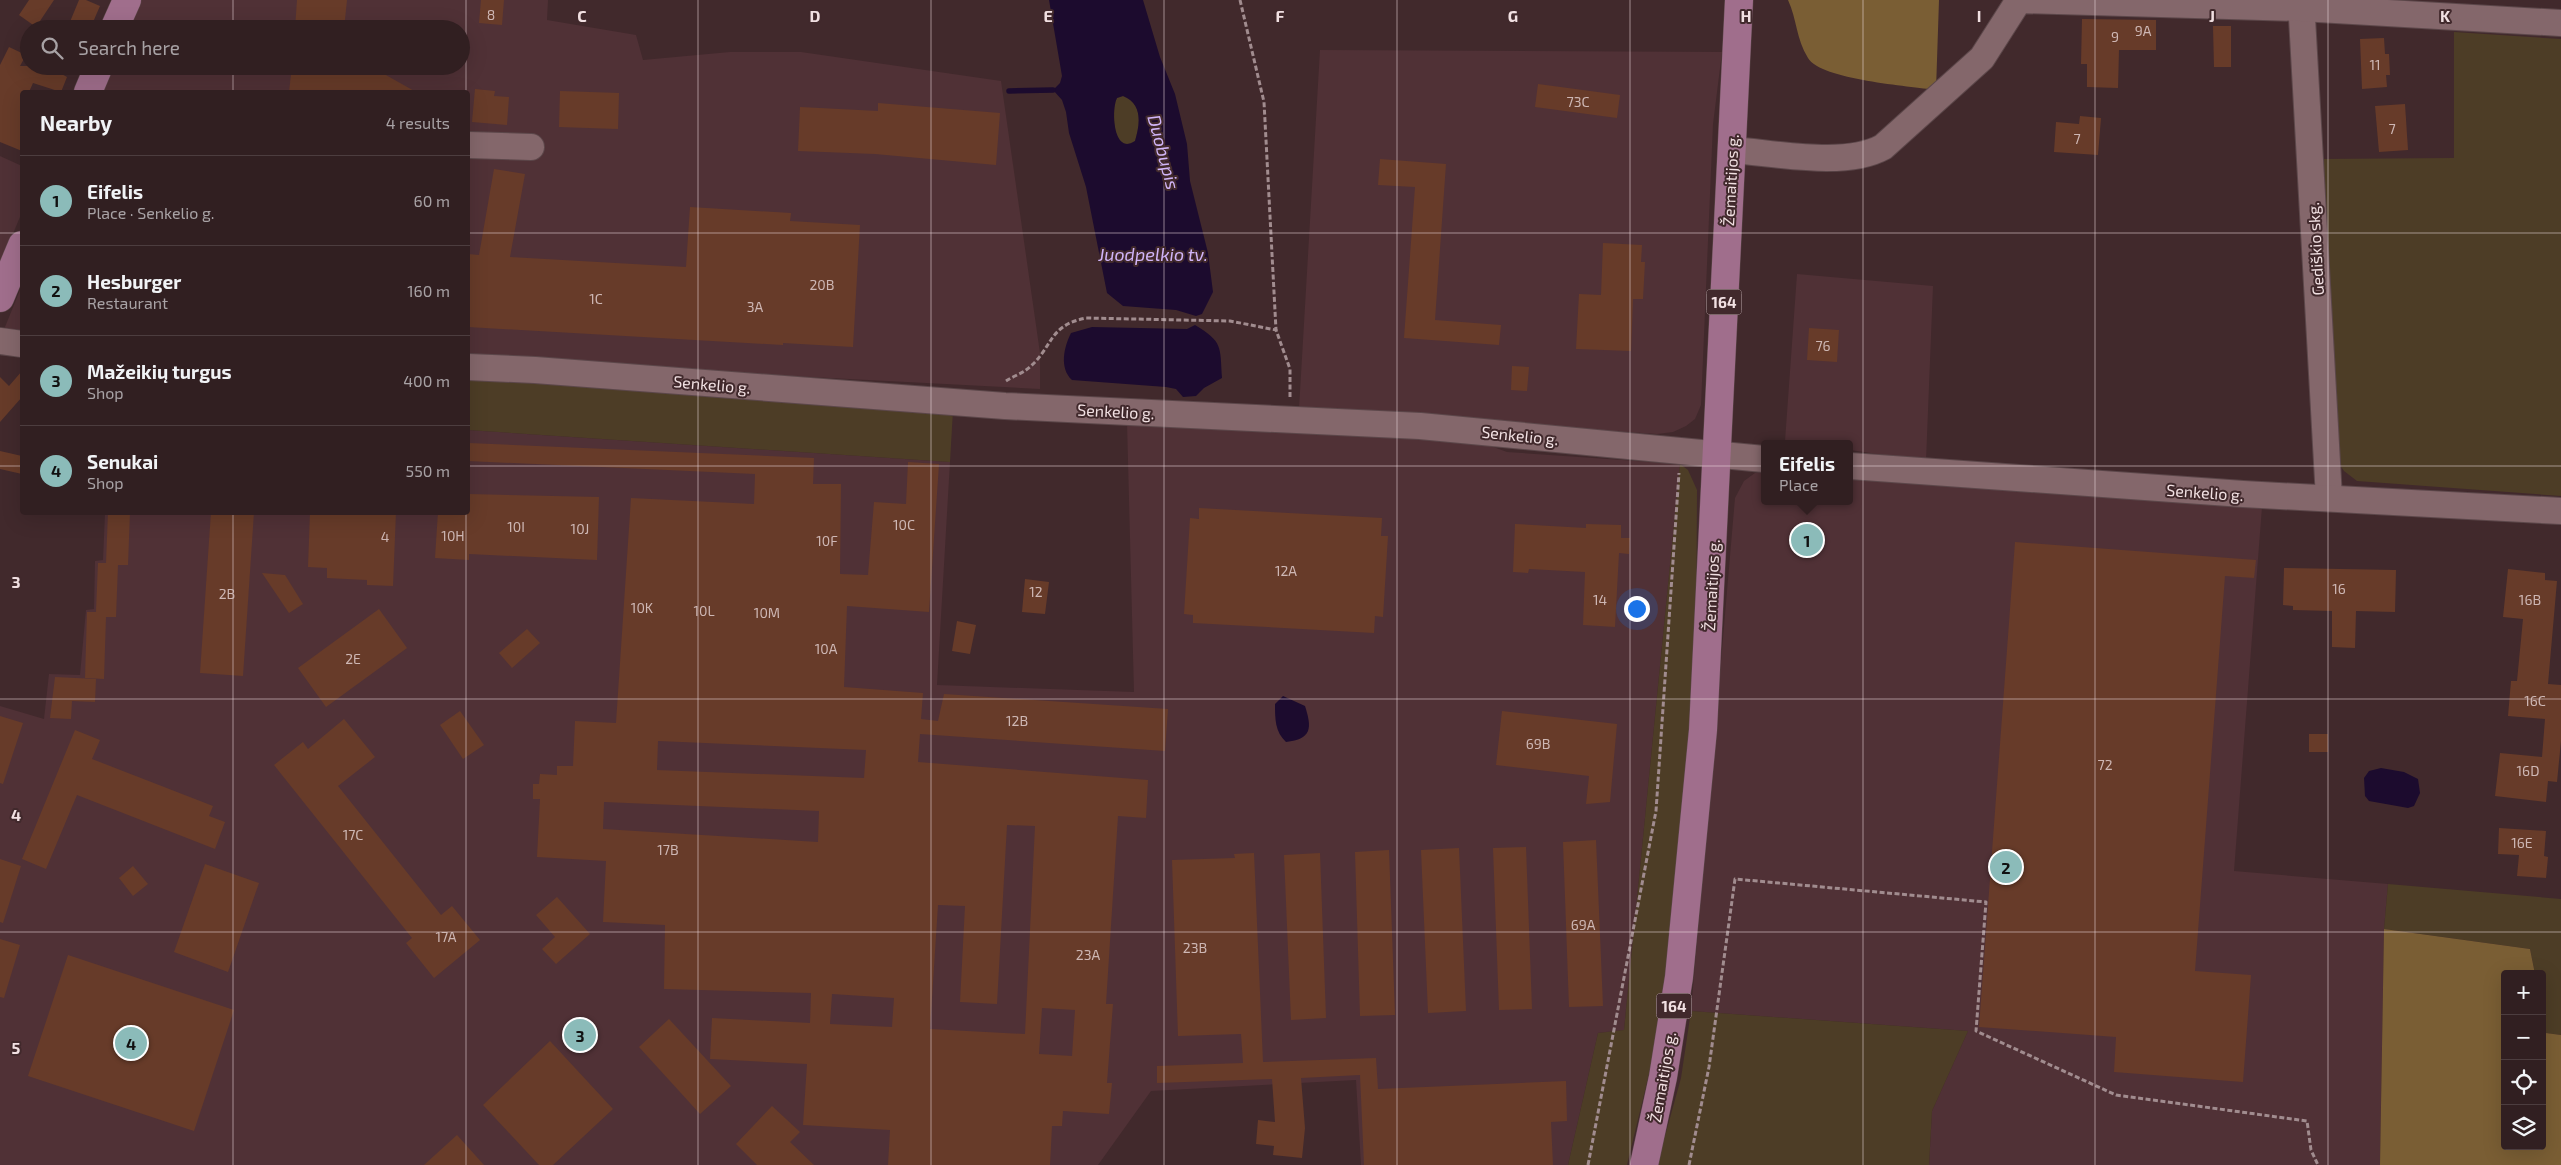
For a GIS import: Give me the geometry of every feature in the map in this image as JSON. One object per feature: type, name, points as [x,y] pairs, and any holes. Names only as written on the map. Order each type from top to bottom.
[{"type":"main road","points":[[118,20],[126,0]]},
{"type":"main road","name":"Žemaitijos g.","points":[[1644,1165],[1663,1077],[1686,921],[1703,730],[1739,0]]},
{"type":"main road","points":[[89,90],[95,75]]},
{"type":"main road","points":[[0,298],[20,250]]},
{"type":"street","points":[[1732,150],[1838,158],[1870,154],[1883,147],[1982,58],[2019,0],[2301,4],[2561,22]]},
{"type":"street","name":"Gediškio skg.","points":[[2301,4],[2329,498]]},
{"type":"street","points":[[470,145],[531,147]]},
{"type":"street","points":[[0,341],[20,344]]},
{"type":"street","name":"Senkelio g.","points":[[470,367],[535,370],[995,405],[1420,426],[1761,458]]},
{"type":"street","name":"Senkelio g.","points":[[1853,466],[2243,494],[2561,511]]},
{"type":"path","points":[[1240,0],[1264,102],[1276,330],[1290,369],[1290,420]]},
{"type":"path","points":[[1006,381],[1027,370],[1060,327],[1072,320],[1086,318],[1230,321],[1276,330]]},
{"type":"path","points":[[1588,1165],[1656,811],[1680,451]]},
{"type":"path","points":[[1689,1165],[1709,1067],[1735,879],[1986,902],[1976,1030],[2116,1095],[2307,1121],[2311,1150],[2318,1165]]},
{"type":"shaded area","points":[[141,0],[548,0],[547,20],[636,35],[643,60],[730,52],[801,52],[1001,81],[1040,353],[1040,389],[470,359],[470,90],[103,90],[109,75],[470,75],[470,20],[133,20]]},
{"type":"shaded area","points":[[1788,0],[1939,0],[1936,90],[1847,77],[1816,66],[1804,51]]},
{"type":"shaded area","points":[[2454,32],[2561,39],[2561,496],[2357,481],[2344,471],[2339,464],[2321,159],[2454,158]]},
{"type":"shaded area","points":[[1320,50],[1722,52],[1713,124],[1701,405],[1695,419],[1673,432],[1657,434],[1299,409]]},
{"type":"shaded area","points":[[1123,96],[1134,104],[1139,121],[1135,141],[1127,144],[1118,137],[1114,121],[1117,98]]},
{"type":"shaded area","points":[[0,156],[20,165],[20,217],[0,265]]},
{"type":"shaded area","points":[[1797,274],[1933,286],[1926,461],[1853,450],[1853,440],[1785,440]]},
{"type":"shaded area","points":[[20,290],[20,335],[10,335],[5,327]]},
{"type":"shaded area","points":[[470,377],[953,410],[950,462],[470,430]]},
{"type":"shaded area","points":[[1127,422],[1477,441],[1507,452],[1680,464],[1624,1030],[1598,1033],[1568,1165],[1361,1165],[1356,1080],[1151,1091],[1098,1165],[0,1165],[0,706],[44,719],[49,674],[80,675],[86,610],[94,609],[95,561],[103,560],[105,515],[470,515],[470,430],[950,462],[937,685],[1134,692]]},
{"type":"shaded area","points":[[1680,464],[1688,470],[1697,490],[1696,669],[1674,916],[1653,1057],[1627,1165],[1568,1165],[1598,1033],[1624,1030]]},
{"type":"shaded area","points":[[1761,472],[1761,505],[1853,505],[1853,476],[2262,507],[2234,871],[2388,884],[2384,929],[2380,1165],[1929,1165],[1932,1111],[1968,1031],[1691,1011],[1735,498],[1744,481],[1755,473]]},
{"type":"shaded area","points":[[2388,884],[2561,899],[2561,1035],[2546,1033],[2546,970],[2534,970],[2530,949],[2384,929]]},
{"type":"shaded area","points":[[2384,929],[2530,949],[2534,970],[2501,970],[2501,1150],[2546,1150],[2546,1033],[2561,1035],[2561,1165],[2380,1165]]},
{"type":"shaded area","points":[[1691,1011],[1968,1031],[1932,1111],[1929,1165],[1657,1165],[1681,1078]]},
{"type":"water","name":"Juodpelkio tv.","points":[[1049,0],[1143,0],[1160,57],[1175,94],[1187,144],[1190,181],[1208,253],[1213,292],[1202,314],[1196,316],[1176,310],[1123,306],[1107,293],[1086,187],[1069,133],[1062,100],[1053,90],[1060,83],[1062,76]],"holes":[[[1123,96],[1137,109],[1139,121],[1135,141],[1128,144],[1122,142],[1118,137],[1114,111],[1117,98]]]},
{"type":"water","points":[[1195,325],[1211,336],[1218,346],[1222,378],[1204,388],[1196,396],[1183,397],[1176,389],[1166,387],[1072,380],[1065,370],[1064,357],[1071,333],[1092,327],[1187,329]]},
{"type":"water","points":[[1283,696],[1305,706],[1309,720],[1308,731],[1305,735],[1286,742],[1278,730],[1275,715],[1275,704]]},
{"type":"water","points":[[2381,768],[2404,772],[2418,779],[2420,793],[2414,806],[2408,808],[2369,801],[2365,796],[2364,778],[2369,771]]},
{"type":"building","points":[[29,0],[54,0],[41,20],[26,20],[19,15]]},
{"type":"building","points":[[79,0],[86,0],[100,6],[94,20],[71,20]]},
{"type":"building","points":[[297,0],[347,0],[345,20],[296,20]]},
{"type":"building","points":[[481,0],[504,0],[502,25],[479,23]]},
{"type":"building","points":[[2082,19],[2156,20],[2156,50],[2119,50],[2118,88],[2087,87],[2087,64],[2081,64]]},
{"type":"building","points":[[2213,26],[2231,26],[2231,67],[2214,67]]},
{"type":"building","points":[[2384,38],[2385,54],[2389,54],[2390,75],[2386,75],[2387,87],[2362,89],[2360,39]]},
{"type":"building","points":[[9,47],[20,52],[20,75],[63,75],[67,77],[62,90],[55,90],[33,83],[30,90],[20,90],[20,150],[0,142],[0,65]]},
{"type":"building","points":[[291,75],[386,75],[412,90],[289,90]]},
{"type":"building","points":[[1538,84],[1620,95],[1617,118],[1535,107]]},
{"type":"building","points":[[475,89],[495,91],[494,96],[509,97],[507,125],[472,122]]},
{"type":"building","points":[[560,91],[619,93],[618,129],[559,127]]},
{"type":"building","points":[[878,103],[1000,113],[996,165],[875,154],[798,151],[800,107],[878,111]]},
{"type":"building","points":[[2405,104],[2408,150],[2379,152],[2375,106]]},
{"type":"building","points":[[2080,116],[2101,118],[2098,155],[2054,152],[2056,122],[2079,124]]},
{"type":"building","points":[[1380,159],[1446,164],[1435,320],[1501,325],[1499,345],[1404,338],[1415,187],[1378,185]]},
{"type":"building","points":[[494,169],[525,174],[510,257],[686,267],[690,207],[791,213],[790,221],[860,225],[853,347],[783,343],[783,345],[470,327],[470,254],[479,255]]},
{"type":"building","points":[[1603,243],[1642,245],[1641,262],[1645,262],[1643,299],[1633,299],[1631,351],[1576,349],[1579,294],[1601,295]]},
{"type":"building","points":[[1809,328],[1839,330],[1837,362],[1807,360]]},
{"type":"building","points":[[1512,366],[1529,367],[1527,391],[1511,390]]},
{"type":"building","points":[[20,373],[20,399],[0,422],[0,377],[9,386]]},
{"type":"building","points":[[470,443],[814,458],[813,484],[841,484],[840,574],[868,575],[874,502],[906,504],[908,462],[939,464],[929,612],[847,606],[844,687],[923,693],[921,719],[938,721],[944,694],[1168,709],[1165,751],[920,734],[918,762],[1148,780],[1146,818],[1118,816],[1106,1004],[1113,1004],[1107,1083],[1112,1083],[1109,1114],[1063,1111],[1062,1126],[1052,1126],[1050,1165],[888,1165],[890,1130],[803,1125],[807,1064],[710,1059],[712,1018],[810,1023],[811,993],[664,989],[665,925],[603,922],[606,861],[537,857],[540,799],[533,799],[533,784],[539,784],[540,774],[557,775],[557,766],[573,766],[575,721],[616,723],[631,498],[754,504],[755,474],[470,461]],"holes":[[[658,741],[866,750],[864,778],[657,770]],[[604,802],[819,811],[818,842],[603,829]],[[1007,825],[1035,826],[1025,1034],[930,1029],[938,905],[965,906],[960,1002],[997,1004]],[[832,994],[894,998],[892,1027],[830,1024]],[[1042,1008],[1075,1010],[1072,1056],[1039,1054]]]},
{"type":"building","points":[[0,451],[20,456],[20,474],[0,469]]},
{"type":"building","points":[[470,494],[599,497],[597,560],[469,554],[469,560],[435,558],[438,515],[470,515]]},
{"type":"building","points":[[1199,508],[1382,518],[1381,536],[1388,536],[1383,617],[1375,616],[1374,633],[1193,623],[1193,615],[1184,614],[1190,518],[1199,519]]},
{"type":"building","points":[[108,515],[130,515],[128,565],[118,565],[116,617],[106,617],[104,679],[85,678],[87,612],[96,612],[98,563],[106,563]]},
{"type":"building","points":[[211,515],[254,515],[243,676],[200,673]]},
{"type":"building","points":[[310,515],[396,515],[393,586],[367,585],[367,580],[327,578],[327,568],[308,567]]},
{"type":"building","points":[[1515,524],[1586,528],[1586,524],[1621,525],[1621,538],[1630,538],[1629,554],[1619,553],[1615,627],[1583,625],[1585,572],[1529,569],[1528,573],[1513,572]]},
{"type":"building","points":[[2015,542],[2256,560],[2254,578],[2225,576],[2195,971],[2251,975],[2243,1082],[2114,1072],[2116,1037],[1979,1027]]},
{"type":"building","points":[[2284,568],[2396,570],[2395,612],[2356,611],[2355,648],[2332,647],[2332,611],[2293,610],[2293,606],[2283,605]]},
{"type":"building","points":[[2508,569],[2545,573],[2545,580],[2557,581],[2548,684],[2561,685],[2561,741],[2557,782],[2548,781],[2546,802],[2495,796],[2500,753],[2542,757],[2545,719],[2508,716],[2511,681],[2517,681],[2523,619],[2503,617]]},
{"type":"building","points":[[262,573],[285,575],[303,604],[289,613]]},
{"type":"building","points":[[1025,579],[1049,582],[1045,614],[1022,612]]},
{"type":"building","points":[[379,609],[407,648],[326,707],[298,668]]},
{"type":"building","points":[[957,621],[976,625],[970,654],[952,651]]},
{"type":"building","points":[[527,629],[540,643],[512,668],[499,653]]},
{"type":"building","points":[[55,677],[96,679],[95,702],[72,701],[71,719],[50,718]]},
{"type":"building","points":[[460,711],[484,745],[463,759],[440,725]]},
{"type":"building","points":[[1502,711],[1617,724],[1610,802],[1586,804],[1589,776],[1496,765]]},
{"type":"building","points":[[0,716],[23,723],[3,784],[0,783]]},
{"type":"building","points":[[344,719],[375,757],[338,786],[441,915],[452,906],[480,940],[434,978],[406,943],[412,938],[274,765],[303,742],[308,749]]},
{"type":"building","points":[[75,730],[100,740],[92,759],[213,806],[209,816],[225,822],[215,849],[77,795],[46,869],[22,859]]},
{"type":"building","points":[[2309,734],[2328,734],[2328,752],[2309,752]]},
{"type":"building","points":[[2499,828],[2546,831],[2544,856],[2548,857],[2546,878],[2517,876],[2519,855],[2498,854]]},
{"type":"building","points":[[1596,840],[1603,1006],[1569,1007],[1563,842]]},
{"type":"building","points":[[1526,847],[1532,1009],[1499,1010],[1493,848]]},
{"type":"building","points":[[1459,848],[1466,1011],[1428,1013],[1421,850]]},
{"type":"building","points":[[1389,850],[1395,1015],[1360,1016],[1355,852]]},
{"type":"building","points":[[1254,853],[1263,1062],[1376,1058],[1378,1089],[1566,1081],[1567,1121],[1551,1122],[1553,1165],[1364,1165],[1360,1075],[1301,1078],[1305,1128],[1302,1158],[1273,1155],[1274,1146],[1256,1144],[1258,1120],[1275,1122],[1272,1079],[1157,1083],[1157,1066],[1243,1063],[1241,1034],[1178,1036],[1172,860],[1235,858],[1234,854]]},
{"type":"building","points":[[1320,853],[1326,1018],[1291,1020],[1284,855]]},
{"type":"building","points":[[0,859],[21,866],[3,923],[0,922]]},
{"type":"building","points":[[205,864],[259,883],[228,972],[174,952]]},
{"type":"building","points":[[133,866],[148,884],[133,896],[119,878]]},
{"type":"building","points":[[557,897],[590,934],[556,964],[542,949],[555,937],[536,915]]},
{"type":"building","points":[[0,939],[20,945],[4,998],[0,997]]},
{"type":"building","points":[[68,955],[234,1010],[194,1131],[28,1076]]},
{"type":"building","points":[[669,1019],[731,1086],[700,1114],[639,1047]]},
{"type":"building","points":[[550,1041],[613,1109],[553,1165],[539,1165],[483,1105]]},
{"type":"building","points":[[772,1106],[800,1132],[790,1142],[814,1165],[757,1165],[736,1144]]},
{"type":"building","points":[[457,1135],[484,1165],[424,1165]]},
{"type":"waterway","points":[[1009,91],[1053,90]]},
{"type":"place","name":"Eifelis","points":[[1807,540]]},
{"type":"place","name":"Hesburger","points":[[2006,867]]},
{"type":"place","name":"Mažeikių turgus","points":[[580,1035]]},
{"type":"place","name":"Senukai","points":[[131,1043]]},
{"type":"water label","name":"Duobupis","points":[[1164,152]]}]
